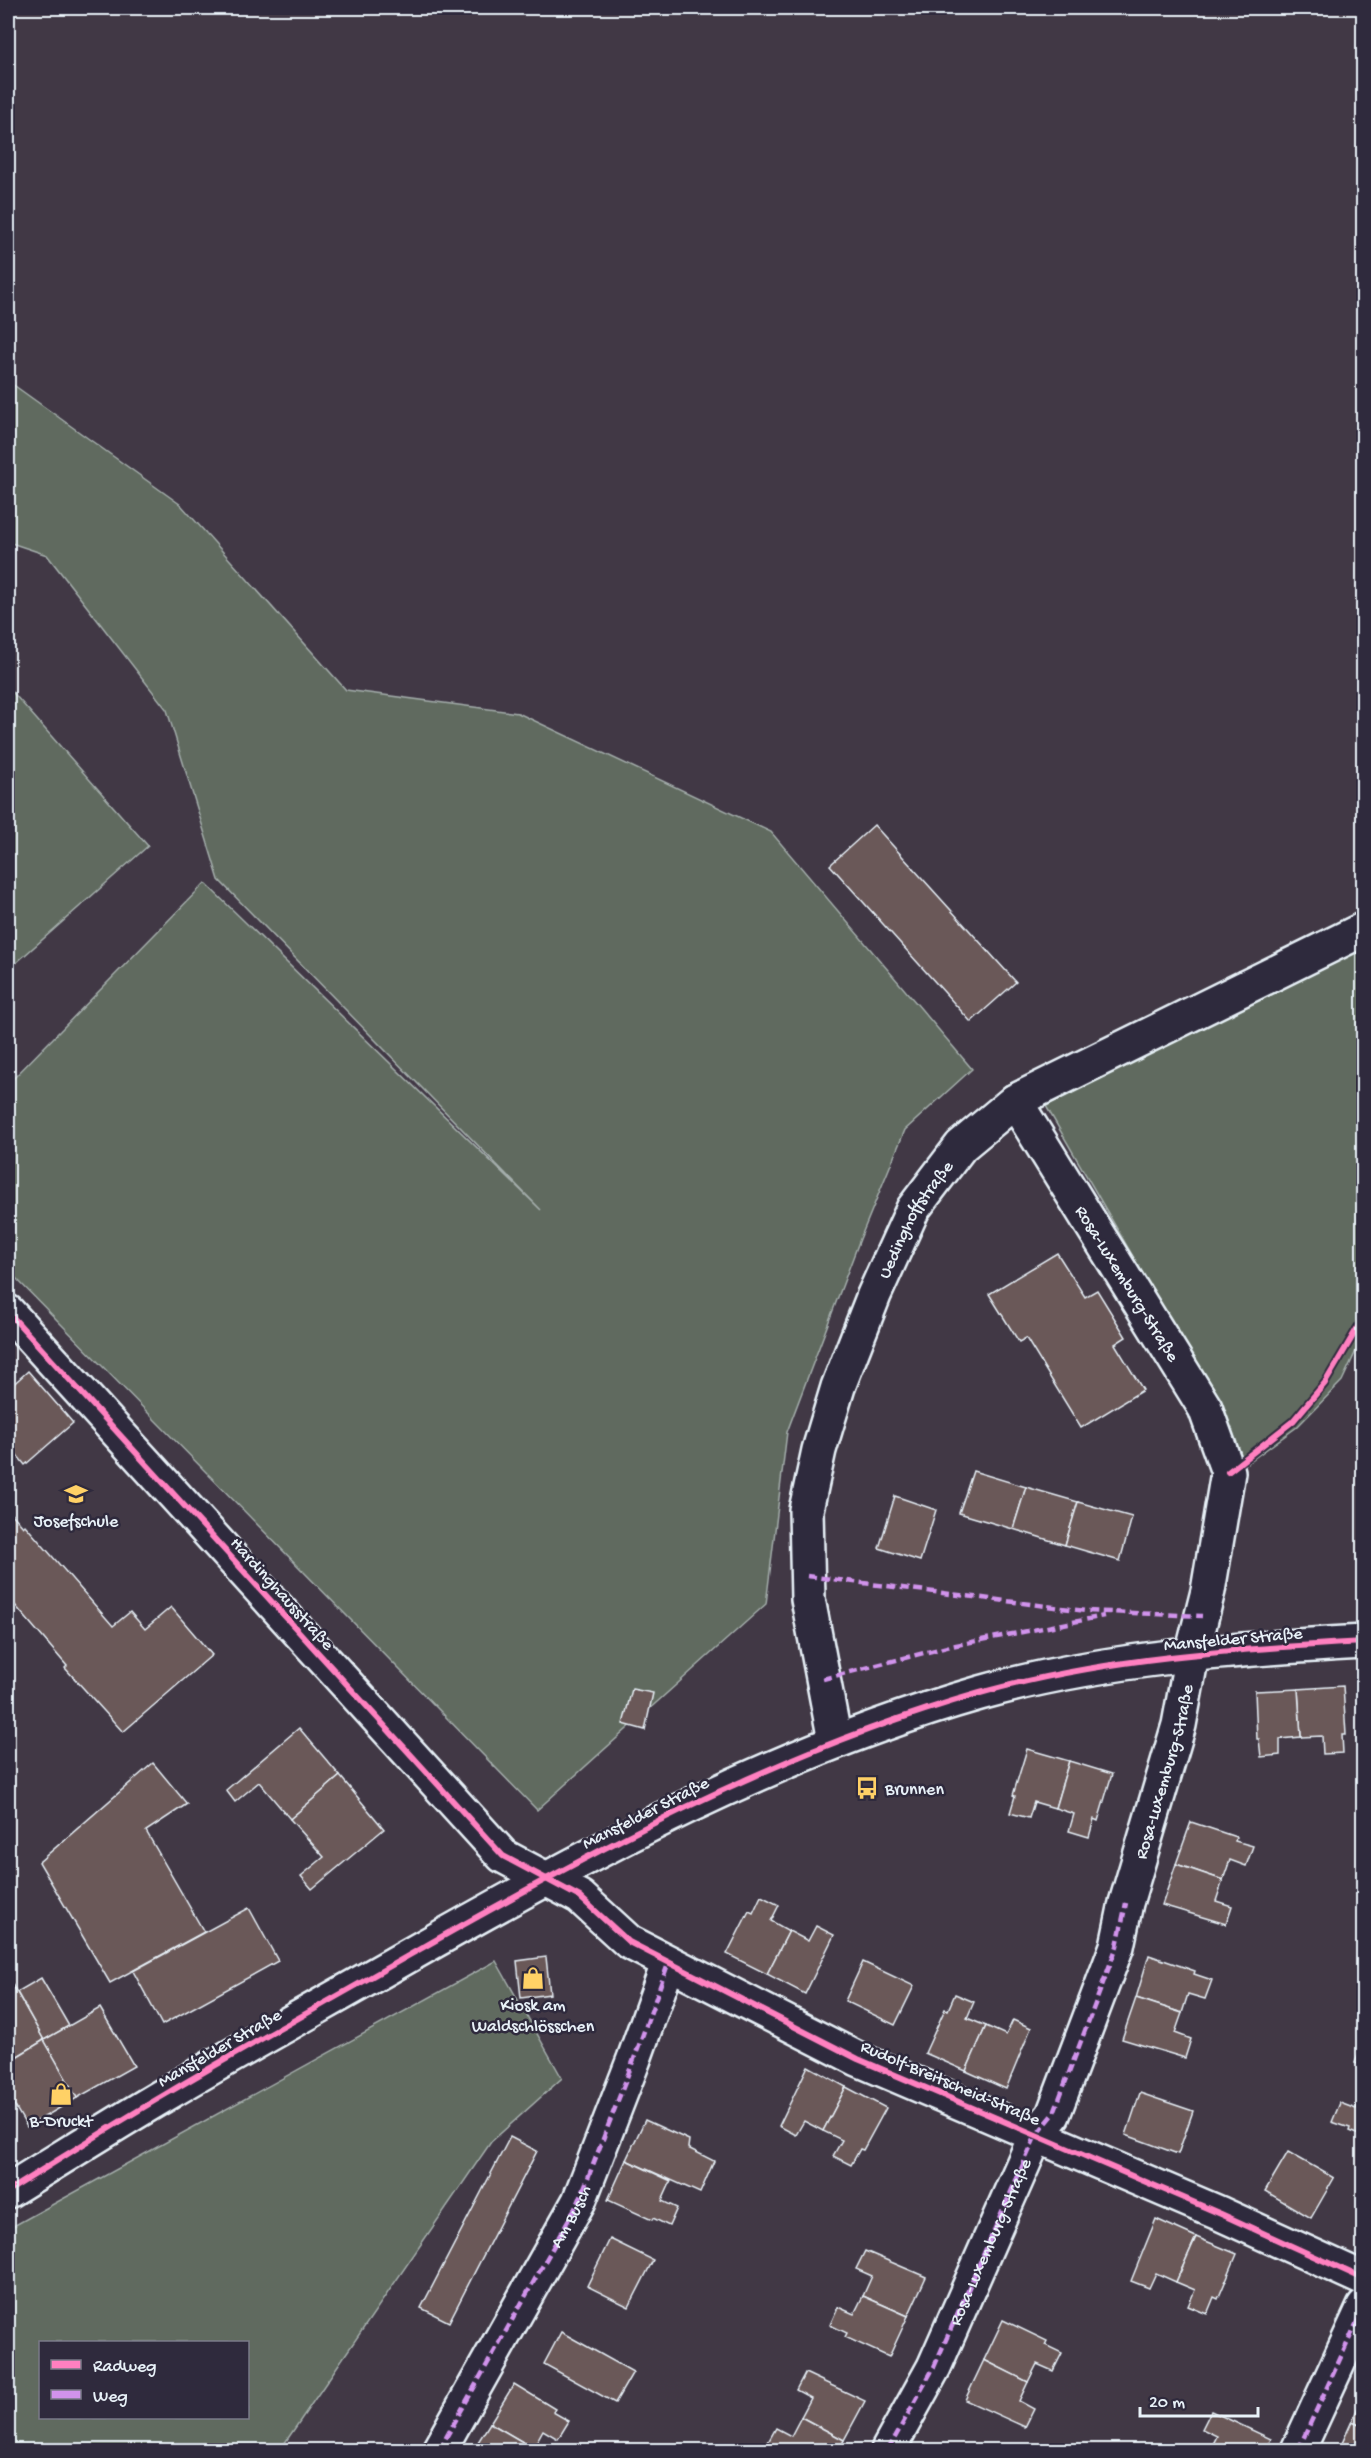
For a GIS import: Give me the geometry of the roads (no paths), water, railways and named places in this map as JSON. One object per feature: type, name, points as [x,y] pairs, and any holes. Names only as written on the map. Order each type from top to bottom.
[{"type":"street","name":"Uedinghoffstraße","points":[[836,1741],[808,1599],[806,1509],[819,1450],[837,1387],[874,1295],[913,1209],[961,1146],[1015,1101],[1364,929]]},
{"type":"street","name":"Rosa-Luxemburg-Straße","points":[[888,2451],[934,2367],[1036,2135],[1053,2115],[1118,1946],[1126,1903],[1179,1725],[1192,1655],[1208,1592],[1228,1472],[1205,1408],[1015,1101]]},
{"type":"street","name":"Hardinghausstraße","points":[[8,1312],[503,1856],[546,1880]]},
{"type":"street","name":"Mansfelder Straße","points":[[8,2191],[166,2094],[546,1880],[667,1815],[836,1741],[980,1693],[1074,1673],[1192,1655],[1364,1642]]},
{"type":"street","name":"Rudolf-Breitscheid-Straße","points":[[546,1880],[580,1897],[629,1942],[668,1964],[858,2059],[1221,2214],[1364,2279]]},
{"type":"street","name":"Am Busch","points":[[439,2451],[579,2201],[668,1964]]},
{"type":"street","points":[[1298,2451],[1364,2307]]},
{"type":"place","name":"Josefschule","points":[[76,1494]]},
{"type":"place","name":"Brunnen","points":[[867,1788]]},
{"type":"place","name":"Kiosk am Waldschlösschen","points":[[533,1978]]},
{"type":"place","name":"B-Druckt","points":[[61,2094]]}]
